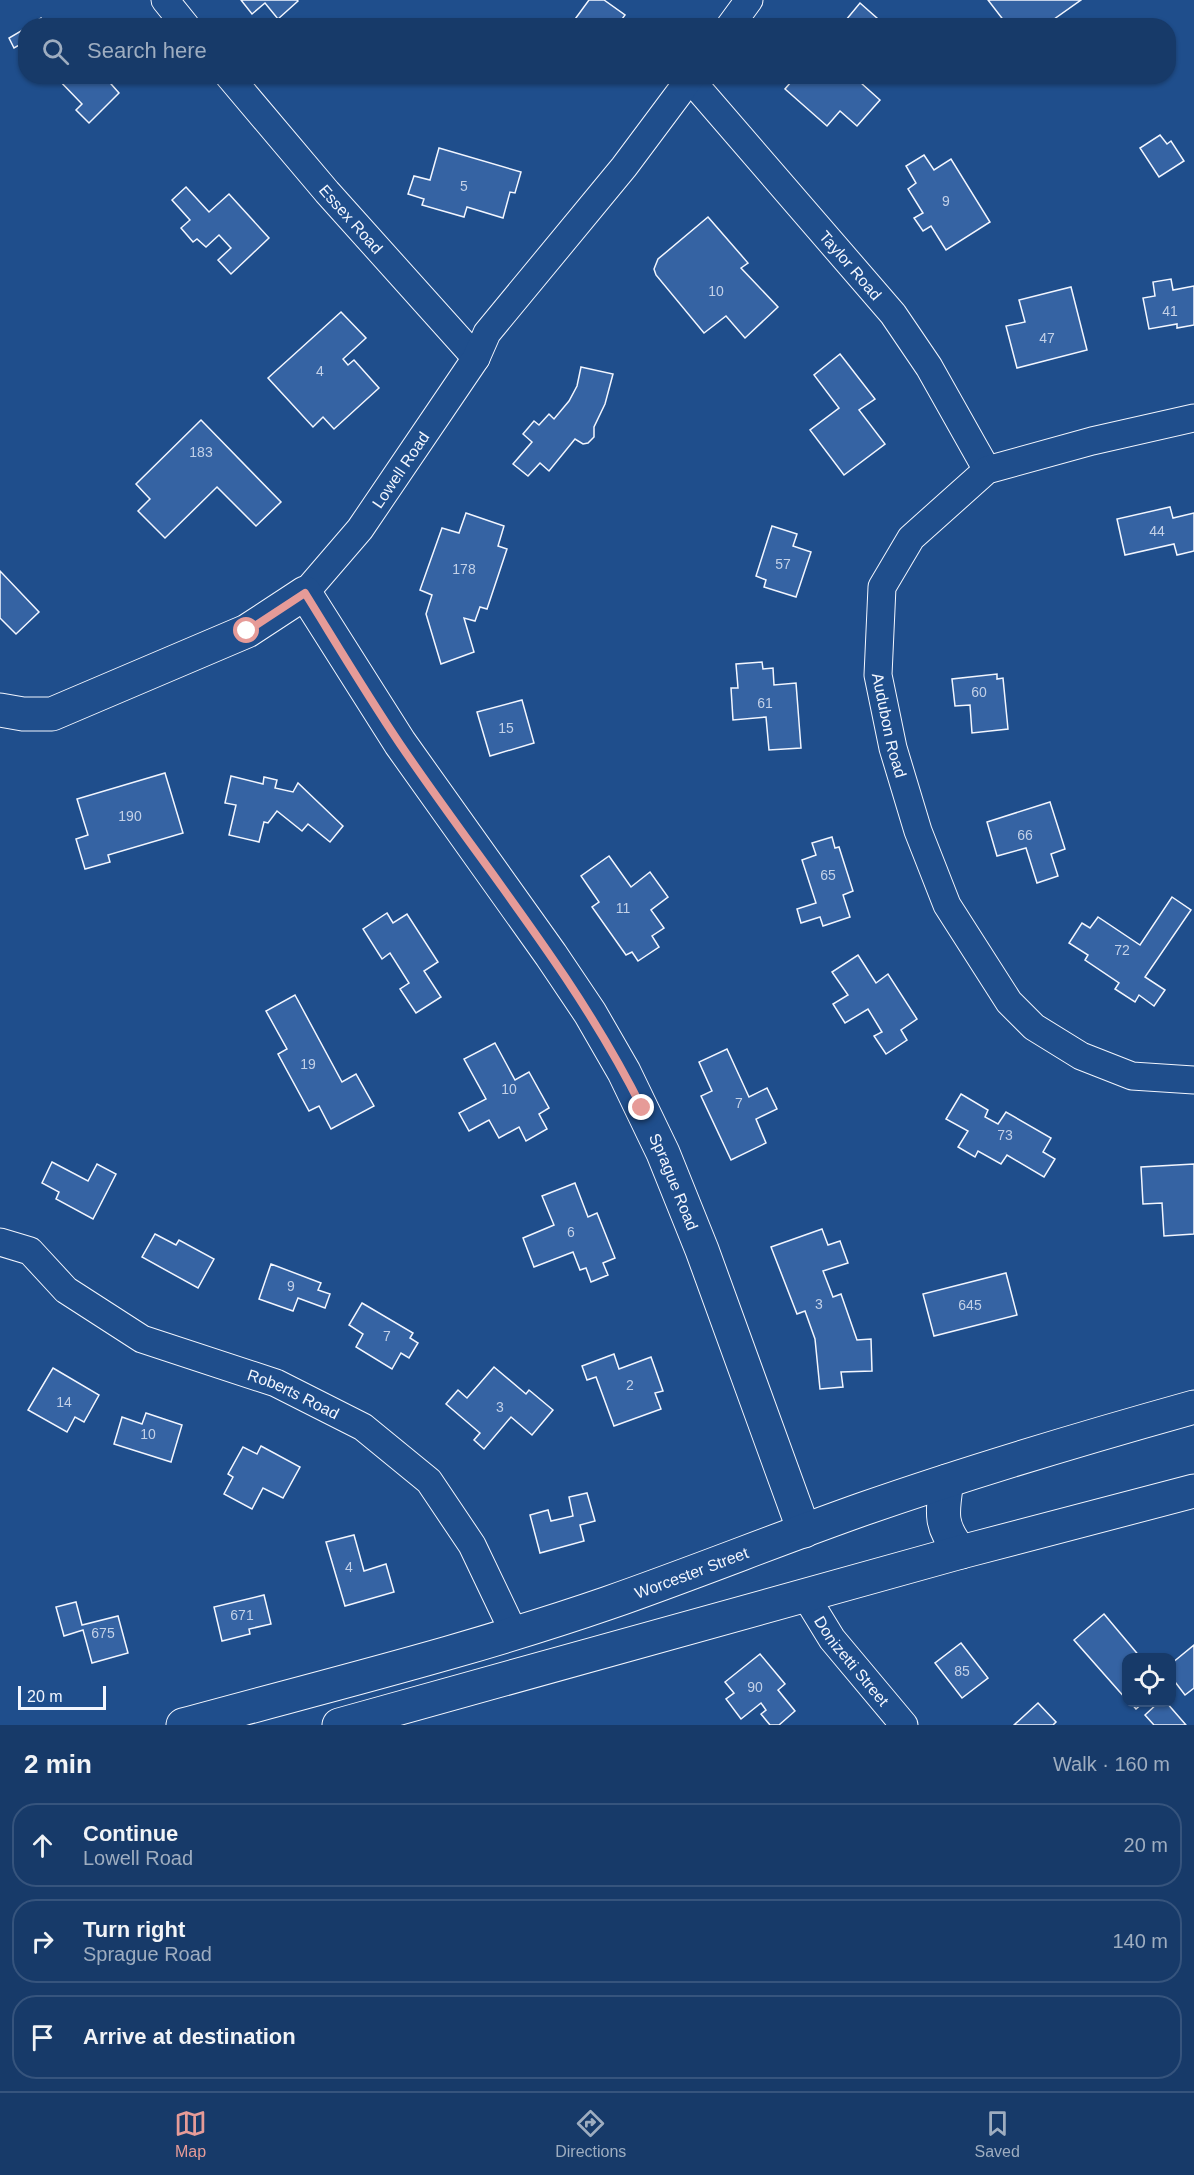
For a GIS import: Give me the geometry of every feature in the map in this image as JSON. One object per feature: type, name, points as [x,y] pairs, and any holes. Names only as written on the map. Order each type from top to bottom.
[{"type":"main road","name":"Lowell Road","points":[[0,710],[23,714],[52,714],[247,631],[305,593]]},
{"type":"main road","name":"Sprague Road","points":[[305,593],[400,744],[552,956],[590,1013],[624,1072],[663,1153],[702,1250],[804,1531]]},
{"type":"main road","name":"Worcester Street","points":[[183,1725],[514,1633],[607,1604],[947,1481],[1061,1444],[1194,1407]]},
{"type":"main road","points":[[947,1481],[944,1523],[951,1539],[961,1552]]},
{"type":"main road","points":[[357,1723],[805,1595],[1194,1491]]},
{"type":"street","points":[[165,0],[180,18]]},
{"type":"street","points":[[736,18],[749,0]]},
{"type":"street","name":"Essex Road","points":[[236,84],[327,192],[476,358]]},
{"type":"street","name":"Lowell Road","points":[[305,593],[360,529],[476,358],[487,333],[624,167],[686,84]]},
{"type":"street","name":"Taylor Road","points":[[696,84],[892,314],[929,368],[987,470]]},
{"type":"street","name":"Audubon Road","points":[[1194,418],[1092,441],[987,470],[911,538],[882,587],[878,675],[892,748],[918,831],[947,905],[1009,1002],[1034,1027],[1081,1056],[1132,1076],[1194,1080]]},
{"type":"street","name":"Roberts Road","points":[[0,1242],[30,1251],[66,1290],[142,1339],[276,1383],[363,1427],[429,1481],[472,1545],[514,1633]]},
{"type":"street","name":"Donizetti Street","points":[[805,1595],[832,1639],[903,1725]]},
{"type":"building","points":[[241,0],[298,1],[279,18],[265,3],[252,14]]},
{"type":"building","points":[[589,0],[604,0],[625,15],[623,18],[576,18]]},
{"type":"building","points":[[988,0],[1081,0],[1056,18],[1002,18]]},
{"type":"building","points":[[860,3],[877,18],[848,18]]},
{"type":"building","points":[[18,33],[18,46],[14,48],[9,38]]},
{"type":"building","points":[[63,84],[111,84],[119,93],[89,123],[76,110],[82,104]]},
{"type":"building","points":[[789,84],[862,84],[880,100],[857,126],[840,111],[827,126],[785,89]]},
{"type":"building","points":[[1160,135],[1167,144],[1171,141],[1184,161],[1159,177],[1140,148]]},
{"type":"building","points":[[439,148],[521,172],[515,193],[510,192],[503,218],[467,207],[464,217],[422,205],[424,199],[408,194],[414,176],[430,180]]},
{"type":"building","points":[[924,155],[934,170],[951,159],[990,222],[946,250],[931,226],[923,231],[914,218],[923,213],[908,189],[916,183],[906,166]]},
{"type":"building","points":[[186,187],[209,212],[229,194],[269,238],[231,274],[218,260],[231,248],[219,235],[206,247],[197,239],[193,242],[181,228],[190,220],[172,200]]},
{"type":"building","points":[[708,217],[748,263],[741,268],[778,307],[745,338],[726,316],[704,333],[656,275],[654,269],[658,259]]},
{"type":"building","points":[[1171,279],[1173,290],[1194,286],[1194,325],[1177,328],[1177,324],[1149,329],[1143,298],[1155,296],[1153,282]]},
{"type":"building","points":[[1071,287],[1087,350],[1017,368],[1006,326],[1025,322],[1019,300]]},
{"type":"building","points":[[341,312],[366,338],[343,359],[348,365],[354,360],[379,388],[334,429],[323,417],[313,427],[268,378]]},
{"type":"building","points":[[840,354],[875,399],[859,410],[885,444],[844,475],[810,430],[839,408],[814,375]]},
{"type":"building","points":[[581,367],[613,374],[605,404],[594,427],[594,437],[588,443],[583,444],[575,439],[549,471],[540,463],[528,476],[513,464],[532,442],[523,434],[534,421],[539,425],[549,414],[554,419],[569,401],[577,386]]},
{"type":"building","points":[[201,420],[281,502],[256,526],[217,487],[165,538],[138,511],[150,499],[136,484]]},
{"type":"building","points":[[1170,507],[1173,518],[1194,513],[1194,551],[1177,555],[1174,544],[1125,555],[1117,519]]},
{"type":"building","points":[[466,513],[504,526],[498,546],[507,549],[487,609],[480,607],[475,621],[464,618],[474,652],[441,664],[426,614],[432,595],[420,590],[442,528],[459,533]]},
{"type":"building","points":[[772,526],[797,534],[793,546],[811,552],[796,597],[764,587],[766,580],[756,576]]},
{"type":"building","points":[[0,571],[39,612],[16,634],[0,618]]},
{"type":"building","points":[[762,662],[763,669],[773,668],[774,685],[796,683],[801,748],[769,750],[766,717],[733,720],[731,688],[738,688],[736,664]]},
{"type":"building","points":[[997,674],[997,679],[1003,678],[1008,729],[972,733],[970,705],[955,706],[952,679]]},
{"type":"building","points":[[522,700],[534,743],[490,756],[477,712]]},
{"type":"building","points":[[165,773],[183,833],[108,855],[110,862],[85,869],[76,839],[88,835],[77,799]]},
{"type":"building","points":[[231,776],[263,784],[264,777],[277,780],[275,788],[293,792],[298,783],[343,826],[330,842],[308,824],[302,831],[277,811],[268,823],[264,822],[259,842],[229,835],[236,805],[225,803]]},
{"type":"building","points":[[1050,802],[1065,849],[1051,854],[1058,876],[1037,883],[1026,848],[997,856],[987,822]]},
{"type":"building","points":[[832,837],[835,848],[839,847],[853,891],[843,895],[850,917],[823,926],[820,917],[801,923],[797,909],[816,903],[802,860],[816,855],[812,843]]},
{"type":"building","points":[[609,856],[631,887],[650,872],[668,897],[651,910],[664,928],[652,936],[659,947],[638,961],[632,952],[626,955],[592,907],[599,902],[581,876]]},
{"type":"building","points":[[1172,897],[1191,910],[1145,977],[1165,990],[1154,1006],[1139,995],[1135,1002],[1115,989],[1119,983],[1085,960],[1088,955],[1069,943],[1082,923],[1090,928],[1098,917],[1140,945]]},
{"type":"building","points":[[387,913],[393,923],[407,914],[438,962],[424,971],[441,997],[416,1013],[400,989],[409,983],[390,953],[382,959],[363,929]]},
{"type":"building","points":[[858,955],[876,983],[888,974],[917,1019],[901,1030],[907,1040],[886,1054],[874,1036],[882,1032],[868,1009],[845,1023],[833,1004],[848,995],[832,972]]},
{"type":"building","points":[[295,995],[342,1082],[356,1074],[374,1106],[331,1129],[319,1106],[309,1111],[278,1054],[287,1049],[266,1011]]},
{"type":"building","points":[[495,1043],[515,1080],[529,1072],[549,1108],[539,1114],[547,1129],[526,1141],[519,1127],[499,1138],[489,1120],[469,1131],[459,1113],[486,1099],[464,1059]]},
{"type":"building","points":[[727,1049],[749,1097],[767,1088],[777,1109],[756,1119],[766,1143],[731,1160],[701,1096],[712,1091],[699,1062]]},
{"type":"building","points":[[961,1094],[988,1110],[985,1117],[998,1124],[1006,1112],[1051,1138],[1043,1152],[1055,1159],[1044,1177],[1007,1155],[1001,1164],[978,1151],[975,1157],[958,1147],[968,1131],[946,1119]]},
{"type":"building","points":[[52,1162],[88,1181],[97,1164],[116,1174],[93,1219],[56,1199],[59,1192],[42,1183]]},
{"type":"building","points":[[1194,1164],[1194,1234],[1164,1236],[1162,1203],[1143,1204],[1141,1167]]},
{"type":"building","points":[[575,1183],[588,1217],[597,1213],[615,1258],[603,1263],[608,1275],[591,1282],[586,1268],[580,1270],[573,1252],[534,1267],[523,1238],[554,1225],[542,1196]]},
{"type":"building","points":[[822,1229],[828,1245],[840,1241],[848,1263],[823,1271],[833,1297],[841,1294],[857,1340],[871,1339],[872,1371],[841,1372],[843,1387],[820,1389],[815,1339],[805,1311],[797,1314],[771,1247]]},
{"type":"building","points":[[155,1234],[176,1245],[179,1240],[214,1259],[198,1288],[142,1257]]},
{"type":"building","points":[[271,1264],[321,1283],[318,1290],[330,1294],[325,1308],[298,1298],[293,1311],[259,1299]]},
{"type":"building","points":[[1006,1273],[1017,1315],[934,1336],[923,1294]]},
{"type":"building","points":[[362,1303],[413,1333],[410,1338],[418,1343],[409,1358],[401,1353],[392,1369],[356,1347],[363,1334],[349,1325]]},
{"type":"building","points":[[614,1354],[619,1369],[651,1357],[663,1391],[655,1393],[661,1409],[614,1426],[596,1377],[587,1380],[582,1366]]},
{"type":"building","points":[[494,1367],[526,1394],[529,1390],[553,1410],[532,1435],[511,1417],[484,1449],[474,1440],[480,1433],[446,1404],[458,1390],[467,1398]]},
{"type":"building","points":[[53,1368],[99,1395],[84,1422],[75,1417],[67,1432],[28,1410]]},
{"type":"building","points":[[146,1413],[182,1425],[171,1462],[114,1444],[122,1417],[142,1424]]},
{"type":"building","points":[[261,1446],[300,1467],[283,1498],[263,1488],[252,1509],[224,1494],[233,1477],[228,1474],[243,1447],[257,1454]]},
{"type":"building","points":[[587,1493],[595,1521],[580,1525],[584,1541],[540,1553],[530,1515],[548,1510],[551,1521],[573,1516],[569,1497]]},
{"type":"building","points":[[354,1535],[364,1571],[386,1564],[394,1592],[345,1606],[326,1542]]},
{"type":"building","points":[[264,1595],[271,1624],[249,1629],[250,1634],[222,1641],[214,1607]]},
{"type":"building","points":[[76,1602],[82,1625],[118,1616],[128,1653],[92,1663],[83,1630],[64,1636],[56,1607]]},
{"type":"building","points":[[1104,1614],[1137,1653],[1122,1653],[1122,1694],[1074,1640]]},
{"type":"building","points":[[961,1643],[988,1678],[962,1698],[935,1663]]},
{"type":"building","points":[[1194,1645],[1194,1688],[1185,1695],[1176,1683],[1176,1660]]},
{"type":"building","points":[[760,1654],[785,1684],[778,1690],[795,1711],[779,1725],[770,1725],[761,1714],[766,1710],[761,1703],[741,1719],[726,1699],[734,1693],[725,1682]]},
{"type":"building","points":[[1038,1703],[1056,1722],[1053,1725],[1014,1725]]},
{"type":"building","points":[[1154,1707],[1170,1707],[1186,1725],[1154,1725],[1145,1715]]},
{"type":"route","points":[[247,631],[305,593],[400,744],[552,956],[590,1013],[642,1108]]}]
